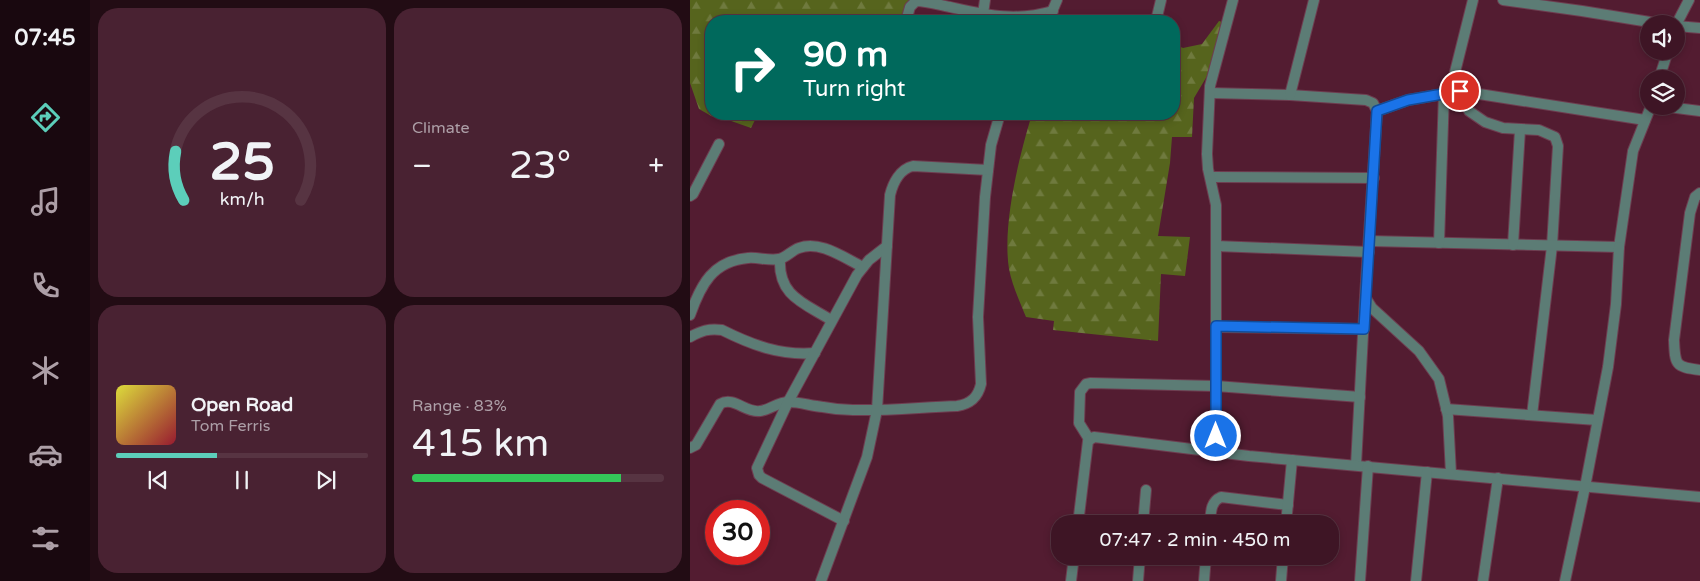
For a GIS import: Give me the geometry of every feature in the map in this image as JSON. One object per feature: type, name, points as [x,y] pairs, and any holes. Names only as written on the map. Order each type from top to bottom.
[{"type":"street","points":[[983,15],[985,0]]},
{"type":"street","points":[[1050,15],[1057,0]]},
{"type":"street","points":[[1157,15],[1161,0]]},
{"type":"street","points":[[1216,452],[1216,205],[1207,154],[1212,75],[1233,0]]},
{"type":"street","points":[[1290,95],[1314,0]]},
{"type":"street","points":[[1473,0],[1455,72],[1456,84],[1469,111],[1485,122],[1503,128],[1539,130],[1555,137],[1558,146],[1552,246],[1532,415]]},
{"type":"street","points":[[1503,0],[1582,10],[1640,20]]},
{"type":"street","points":[[1681,15],[1689,0]]},
{"type":"street","points":[[908,15],[910,7],[916,1],[971,15]]},
{"type":"street","points":[[1034,15],[1052,10]]},
{"type":"street","points":[[1685,26],[1700,28]]},
{"type":"street","points":[[1377,111],[1408,100],[1460,91],[1645,120]]},
{"type":"street","points":[[1210,93],[1290,95],[1366,100],[1373,103],[1377,111],[1356,465]]},
{"type":"street","points":[[1439,243],[1444,93]]},
{"type":"street","points":[[1685,109],[1700,111]]},
{"type":"street","points":[[1565,581],[1608,366],[1616,304],[1619,247],[1633,151],[1647,115]]},
{"type":"street","points":[[690,448],[696,445],[723,402],[733,402],[747,410],[756,411],[762,411],[775,404],[788,402],[823,408],[877,410],[967,405],[974,398],[979,390],[979,289],[988,170],[998,120]]},
{"type":"street","points":[[1513,245],[1520,130]]},
{"type":"street","points":[[690,196],[693,194],[720,144]]},
{"type":"street","points":[[821,581],[866,457],[877,410],[891,191],[897,179],[908,167],[918,165],[988,170]]},
{"type":"street","points":[[1211,177],[1374,178]]},
{"type":"street","points":[[1700,192],[1694,197],[1690,213],[1674,340],[1674,361],[1678,366],[1700,370]]},
{"type":"street","points":[[1216,246],[1369,246],[1439,243],[1619,247]]},
{"type":"street","points":[[690,315],[702,287],[711,274],[719,267],[738,260],[750,258],[780,259],[797,248],[817,246],[863,267]]},
{"type":"street","points":[[844,521],[762,478],[759,475],[758,464],[831,320],[863,267],[874,255],[887,246]]},
{"type":"street","points":[[780,259],[781,278],[786,290],[831,320]]},
{"type":"street","points":[[1365,297],[1372,308],[1419,351],[1438,379],[1448,416],[1451,474]]},
{"type":"street","points":[[1216,326],[1364,329]]},
{"type":"street","points":[[690,337],[708,328],[714,328],[767,349],[801,354],[815,353]]},
{"type":"street","points":[[1090,439],[1079,423],[1080,392],[1086,384],[1216,386],[1360,397]]},
{"type":"street","points":[[1446,409],[1597,420]]},
{"type":"street","points":[[1090,439],[1097,437],[1292,460],[1700,497]]},
{"type":"street","points":[[1079,515],[1086,450],[1090,439]]},
{"type":"street","points":[[1287,515],[1292,460]]},
{"type":"street","points":[[1360,581],[1368,466]]},
{"type":"street","points":[[1416,581],[1428,472]]},
{"type":"street","points":[[1483,581],[1498,478]]},
{"type":"street","points":[[1144,515],[1146,490]]},
{"type":"street","points":[[1211,515],[1214,502],[1221,497],[1288,505]]},
{"type":"street","points":[[1071,581],[1073,565]]},
{"type":"street","points":[[1138,581],[1139,565]]},
{"type":"street","points":[[1204,581],[1205,565]]},
{"type":"street","points":[[1281,581],[1282,565]]},
{"type":"green space","points":[[690,0],[910,0],[905,15],[705,15],[705,112],[699,109],[690,83]]},
{"type":"green space","points":[[1219,21],[1226,23],[1216,61],[1194,98],[1192,137],[1172,137],[1170,163],[1158,236],[1190,237],[1185,276],[1161,274],[1158,341],[1053,330],[1054,321],[1026,317],[1014,287],[1007,251],[1013,191],[1030,120],[1180,120],[1180,47],[1183,48],[1202,44]]},
{"type":"green space","points":[[728,120],[755,120],[751,128]]},
{"type":"route","points":[[1216,436],[1216,326],[1364,329],[1377,111],[1408,100],[1460,91]]}]
